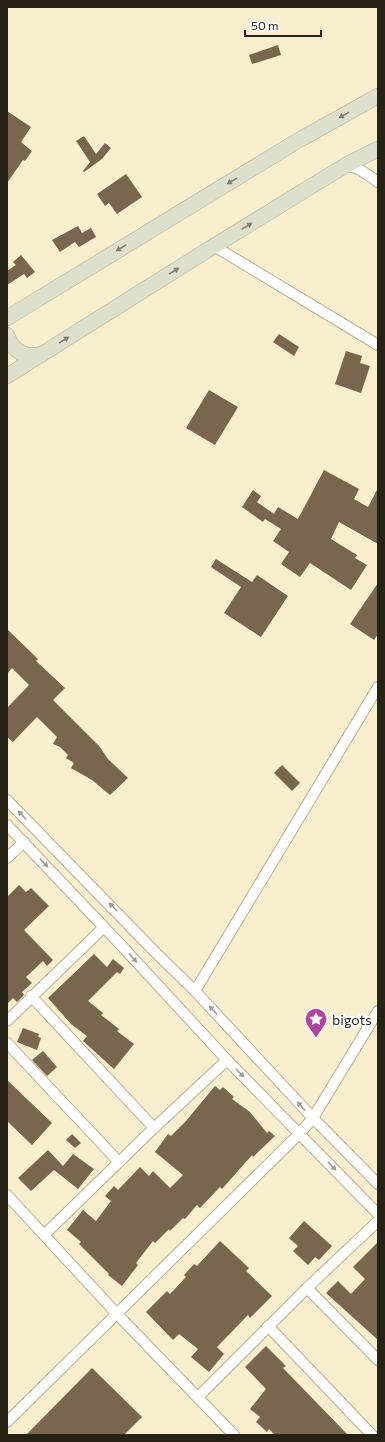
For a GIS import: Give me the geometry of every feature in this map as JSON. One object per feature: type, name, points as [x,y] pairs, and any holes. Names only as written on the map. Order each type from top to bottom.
[{"type":"street","points":[[7,326],[13,314],[299,140],[378,96]]},
{"type":"street","points":[[7,376],[346,165],[378,149]]},
{"type":"street","points":[[346,165],[359,170],[378,182]]},
{"type":"street","points":[[214,246],[378,345]]},
{"type":"street","points":[[7,335],[10,343],[21,353],[34,356],[44,353]]},
{"type":"street","points":[[195,991],[378,687]]},
{"type":"street","points":[[7,800],[195,991],[313,1118],[378,1184]]},
{"type":"street","points":[[7,825],[227,1060],[378,1214]]},
{"type":"street","points":[[7,858],[24,842]]},
{"type":"street","points":[[7,1021],[31,996],[104,927]]},
{"type":"street","points":[[31,996],[154,1128]]},
{"type":"street","points":[[7,1422],[300,1133],[313,1118],[378,1011]]},
{"type":"street","points":[[7,1043],[119,1162]]},
{"type":"street","points":[[44,1235],[154,1128],[227,1060]]},
{"type":"street","points":[[7,1195],[117,1314],[234,1435]]},
{"type":"street","points":[[198,1397],[268,1326],[378,1221]]},
{"type":"street","points":[[307,1288],[378,1360]]},
{"type":"street","points":[[268,1326],[372,1435]]},
{"type":"building","points":[[278,45],[281,55],[252,64],[249,55]]},
{"type":"building","points":[[7,111],[31,127],[21,142],[32,151],[25,161],[23,160],[7,183]]},
{"type":"building","points":[[84,136],[96,154],[105,143],[111,148],[102,159],[84,172],[83,171],[90,162],[76,141]]},
{"type":"building","points":[[126,174],[142,197],[117,214],[109,203],[105,206],[97,194]]},
{"type":"building","points":[[78,226],[82,233],[91,228],[96,237],[79,247],[75,242],[60,252],[52,240]]},
{"type":"building","points":[[21,255],[35,272],[27,278],[24,274],[7,285],[7,271],[16,265],[13,262]]},
{"type":"building","points":[[279,334],[299,347],[294,356],[273,342]]},
{"type":"building","points":[[346,351],[362,356],[360,363],[370,366],[361,393],[335,384]]},
{"type":"building","points":[[209,390],[238,407],[215,445],[186,428]]},
{"type":"building","points":[[324,470],[359,489],[354,499],[368,507],[378,488],[378,544],[339,522],[331,539],[357,555],[355,558],[367,565],[351,590],[310,563],[300,577],[281,564],[289,552],[273,541],[281,529],[265,519],[263,522],[242,507],[253,490],[261,496],[257,502],[274,514],[278,507],[298,519]]},
{"type":"building","points":[[216,559],[252,582],[257,575],[288,596],[261,637],[224,613],[241,587],[211,567]]},
{"type":"building","points":[[378,583],[378,634],[374,640],[350,624]]},
{"type":"building","points":[[7,629],[38,659],[36,661],[65,688],[53,700],[99,746],[108,759],[128,778],[110,795],[92,780],[71,768],[74,763],[66,758],[68,755],[60,747],[53,744],[57,737],[37,717],[13,742],[7,737],[7,708],[29,685],[12,668],[7,674]]},
{"type":"building","points":[[282,765],[300,783],[292,791],[274,773]]},
{"type":"building","points":[[19,885],[26,892],[31,888],[49,906],[24,930],[53,960],[47,966],[43,961],[26,977],[32,983],[22,992],[24,995],[17,1002],[13,998],[7,1004],[7,897]]},
{"type":"building","points":[[94,954],[107,967],[113,959],[124,968],[120,974],[117,972],[88,1001],[103,1013],[101,1015],[119,1029],[117,1031],[134,1044],[114,1069],[83,1041],[87,1036],[71,1024],[48,998]]},
{"type":"building","points":[[23,1028],[39,1034],[38,1037],[41,1038],[37,1050],[17,1042]]},
{"type":"building","points":[[43,1051],[57,1067],[47,1076],[32,1060]]},
{"type":"building","points":[[7,1080],[52,1123],[32,1145],[7,1121]]},
{"type":"building","points":[[215,1086],[220,1090],[223,1087],[234,1097],[232,1099],[250,1112],[267,1133],[269,1131],[275,1136],[253,1157],[252,1155],[222,1189],[220,1187],[200,1208],[197,1205],[185,1219],[183,1218],[170,1231],[169,1229],[155,1243],[153,1241],[136,1263],[138,1265],[122,1286],[108,1275],[109,1274],[79,1244],[81,1242],[67,1230],[83,1210],[96,1221],[111,1201],[105,1196],[114,1186],[118,1190],[140,1167],[149,1176],[153,1171],[170,1188],[183,1175],[155,1152],[168,1134],[171,1136],[186,1121]]},
{"type":"building","points":[[72,1134],[81,1143],[75,1148],[66,1140]]},
{"type":"building","points":[[48,1150],[63,1166],[73,1154],[94,1169],[78,1189],[54,1170],[31,1191],[18,1178]]},
{"type":"building","points":[[304,1221],[332,1246],[319,1260],[315,1257],[308,1265],[293,1251],[298,1246],[289,1238]]},
{"type":"building","points":[[220,1241],[249,1268],[246,1271],[272,1296],[250,1318],[248,1315],[217,1347],[224,1354],[209,1372],[191,1357],[198,1349],[179,1334],[173,1340],[146,1312],[167,1291],[170,1294],[186,1277],[184,1275],[194,1264],[197,1266]]},
{"type":"building","points":[[378,1242],[378,1340],[326,1293],[338,1281],[351,1294],[365,1279],[353,1267]]},
{"type":"building","points":[[266,1346],[286,1366],[283,1368],[348,1435],[275,1435],[269,1429],[267,1432],[256,1422],[260,1417],[250,1409],[266,1389],[245,1367]]},
{"type":"building","points":[[92,1368],[142,1417],[124,1435],[26,1435]]},
{"type":"place","name":"bigots","points":[[316,1038]]}]
